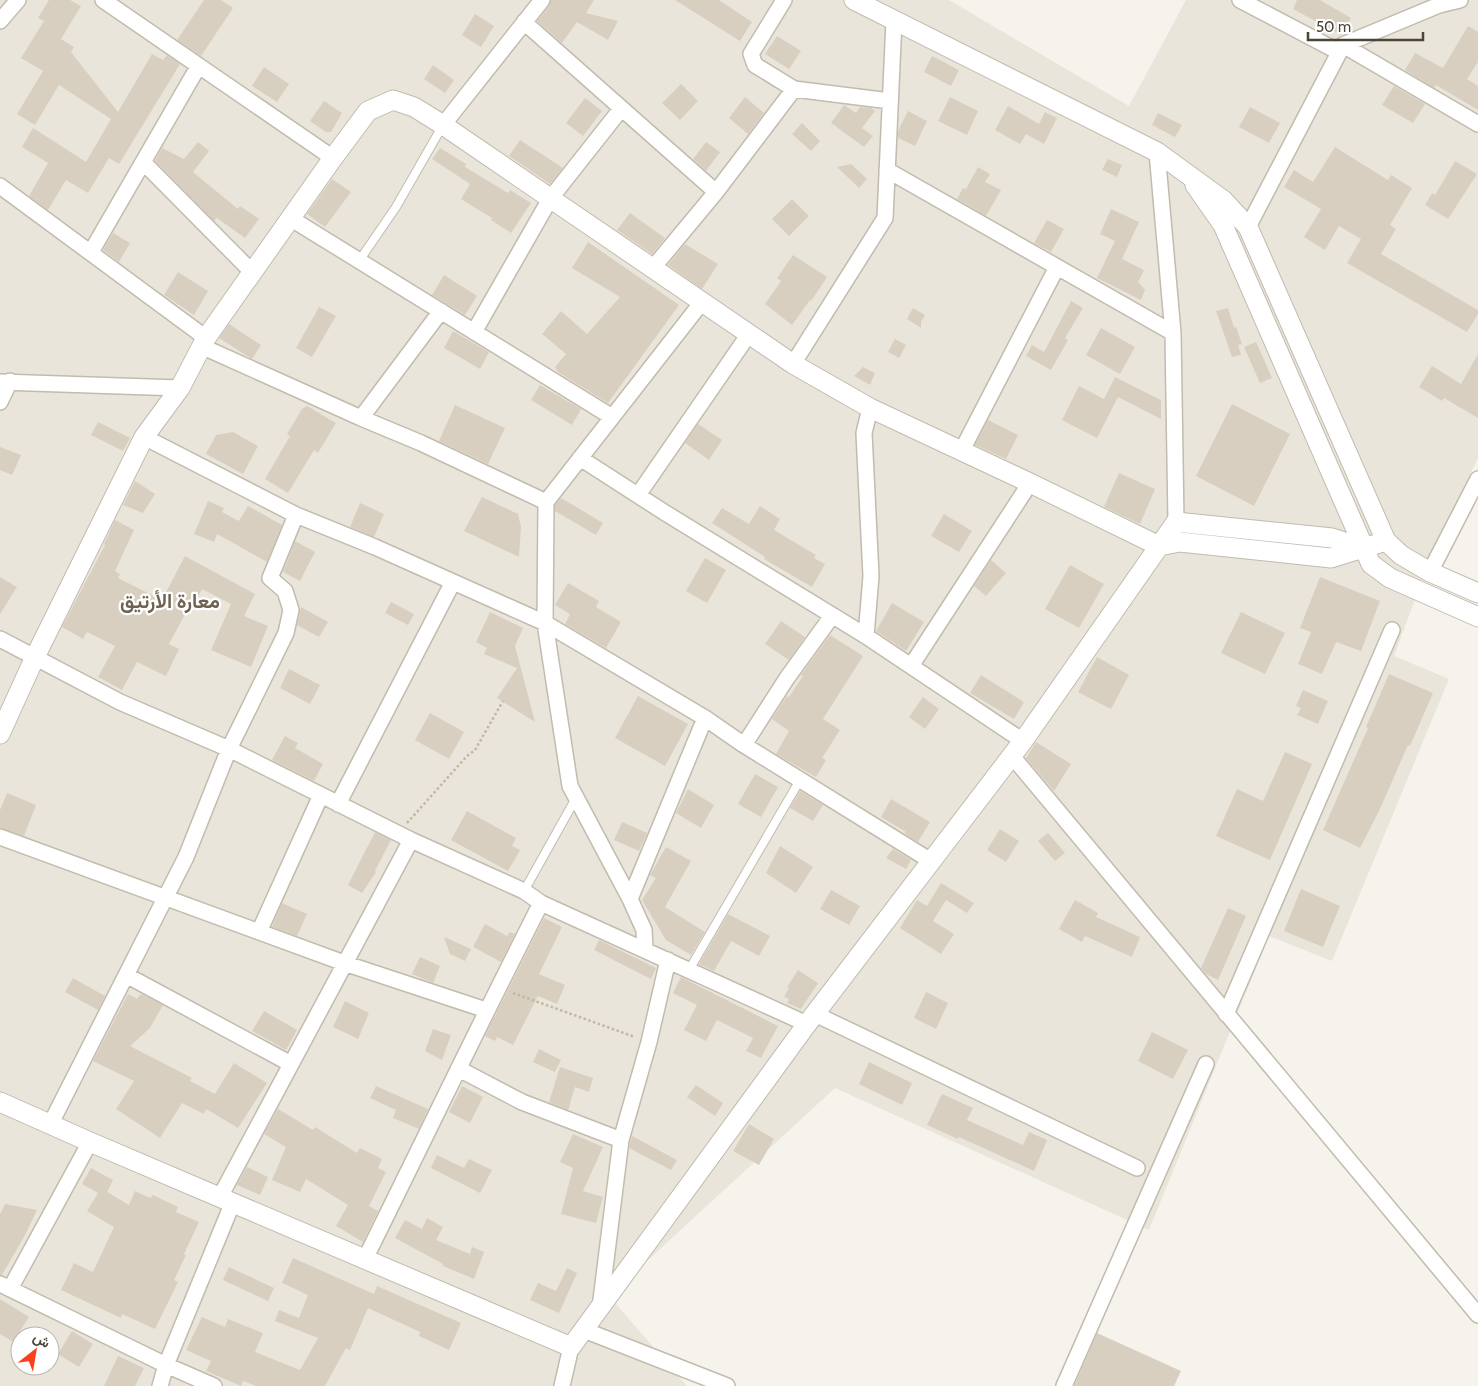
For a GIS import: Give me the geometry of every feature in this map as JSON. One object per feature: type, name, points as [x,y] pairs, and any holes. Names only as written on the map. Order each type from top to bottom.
[{"type":"street","points":[[0,21],[18,0]]},
{"type":"street","points":[[103,0],[332,158]]},
{"type":"street","points":[[444,125],[542,0]]},
{"type":"street","points":[[784,0],[751,54],[755,65],[794,89],[890,101]]},
{"type":"street","points":[[1240,0],[1341,49],[1478,124]]},
{"type":"street","points":[[1248,227],[1341,49],[1439,5],[1460,0]]},
{"type":"street","points":[[864,2],[894,21],[1157,152],[1223,200],[1248,227],[1386,541],[1401,555],[1430,572],[1478,593]]},
{"type":"street","points":[[793,364],[885,218],[894,21]]},
{"type":"street","points":[[524,22],[716,192]]},
{"type":"street","points":[[91,252],[198,67]]},
{"type":"street","points":[[652,269],[716,192],[794,89]]},
{"type":"street","points":[[0,734],[35,657],[144,437],[180,388],[203,342],[332,158],[368,111],[393,100],[414,107],[444,125],[793,364],[870,408],[1160,546],[1180,542],[1331,558],[1386,541]]},
{"type":"street","points":[[474,332],[550,199],[621,109]]},
{"type":"street","points":[[562,1386],[571,1347],[811,1019],[1023,741],[1176,522],[1173,333],[1157,152]]},
{"type":"street","points":[[143,162],[252,272]]},
{"type":"street","points":[[887,170],[1173,333]]},
{"type":"street","points":[[1186,172],[1223,225],[1371,564],[1390,578],[1478,618]]},
{"type":"street","points":[[0,186],[91,252],[203,342],[362,418],[421,443],[546,502]]},
{"type":"street","points":[[290,218],[612,417]]},
{"type":"street","points":[[961,452],[1058,267]]},
{"type":"street","points":[[645,949],[644,930],[630,899],[570,786],[545,623],[546,502],[702,302]]},
{"type":"street","points":[[362,418],[442,311]]},
{"type":"street","points":[[638,495],[749,334]]},
{"type":"street","points":[[0,402],[5,382],[180,388]]},
{"type":"street","points":[[866,636],[871,576],[864,433],[870,408]]},
{"type":"street","points":[[144,437],[296,515],[376,547],[545,623],[704,718],[744,745],[931,861]]},
{"type":"street","points":[[580,458],[866,636],[1023,741]]},
{"type":"street","points":[[1430,572],[1478,478]]},
{"type":"street","points":[[911,666],[1030,483]]},
{"type":"street","points":[[50,1124],[186,856],[229,749],[286,633],[291,610],[285,591],[270,578],[296,515]]},
{"type":"street","points":[[1176,522],[1332,538],[1363,548]]},
{"type":"street","points":[[338,804],[453,582]]},
{"type":"street","points":[[744,745],[787,678],[832,616]]},
{"type":"street","points":[[1226,1014],[1392,630]]},
{"type":"street","points":[[0,639],[120,702],[229,749],[411,840],[524,892],[541,903],[689,970],[811,1019],[1137,1168]]},
{"type":"street","points":[[630,899],[704,718]]},
{"type":"street","points":[[1012,756],[1478,1314]]},
{"type":"street","points":[[259,932],[321,795]]},
{"type":"street","points":[[0,837],[344,963],[486,1010]]},
{"type":"street","points":[[160,1386],[226,1200],[291,1064],[411,840]]},
{"type":"street","points":[[365,1259],[459,1069],[486,1010],[541,903]]},
{"type":"street","points":[[600,1308],[621,1140],[649,1042],[668,960]]},
{"type":"street","points":[[126,975],[291,1064]]},
{"type":"street","points":[[1064,1386],[1206,1064]]},
{"type":"street","points":[[459,1069],[522,1102],[621,1140]]},
{"type":"street","points":[[0,1102],[571,1347]]},
{"type":"street","points":[[90,1142],[5,1286],[166,1365],[214,1386]]},
{"type":"street","points":[[584,1330],[727,1386]]},
{"type":"lane","points":[[359,261],[396,207],[444,125]]},
{"type":"lane","points":[[689,970],[800,780]]},
{"type":"lane","points":[[524,892],[576,798]]},
{"type":"path","points":[[398,833],[467,756],[475,750],[504,701]]},
{"type":"path","points":[[498,987],[649,1042]]},
{"type":"shaded area","points":[[0,0],[949,0],[1129,106],[1186,0],[1478,0],[1478,458],[1433,551],[1394,656],[1449,679],[1332,961],[1269,936],[1149,1230],[835,1088],[609,1296],[687,1386],[0,1386]]},
{"type":"building","points":[[49,0],[70,0],[81,6],[61,39],[74,47],[71,52],[118,112],[152,54],[163,60],[167,55],[180,64],[119,164],[109,158],[88,193],[66,180],[48,210],[29,196],[48,163],[22,147],[33,128],[86,162],[111,119],[59,85],[35,125],[17,114],[43,71],[21,58],[44,21],[38,18]]},
{"type":"building","points":[[204,0],[221,0],[233,8],[201,56],[177,40]]},
{"type":"building","points":[[551,0],[594,0],[586,13],[618,21],[608,40],[577,22],[562,43],[537,21],[549,6]]},
{"type":"building","points":[[675,0],[719,0],[752,22],[740,41]]},
{"type":"building","points":[[1297,0],[1320,0],[1351,18],[1341,35],[1293,9]]},
{"type":"building","points":[[475,14],[494,26],[481,47],[462,35]]},
{"type":"building","points":[[1468,26],[1478,32],[1478,62],[1467,79],[1478,86],[1478,110],[1436,85],[1434,88],[1405,70],[1415,53],[1443,68]]},
{"type":"building","points":[[777,36],[801,51],[789,69],[765,54]]},
{"type":"building","points":[[932,56],[959,70],[951,86],[924,72]]},
{"type":"building","points":[[433,65],[454,80],[445,93],[424,79]]},
{"type":"building","points":[[264,67],[289,84],[277,102],[252,86]]},
{"type":"building","points":[[681,84],[698,101],[680,120],[662,103]]},
{"type":"building","points":[[1394,86],[1425,104],[1413,123],[1382,105]]},
{"type":"building","points":[[745,97],[764,113],[748,134],[729,118]]},
{"type":"building","points":[[950,97],[978,111],[967,135],[938,121]]},
{"type":"building","points":[[585,98],[602,111],[583,136],[566,123]]},
{"type":"building","points":[[324,101],[342,113],[331,132],[326,132],[310,121]]},
{"type":"building","points":[[844,105],[856,113],[860,107],[871,108],[875,111],[862,128],[873,136],[864,147],[831,123]]},
{"type":"building","points":[[1008,106],[1039,124],[1045,112],[1057,118],[1044,144],[1026,134],[1020,144],[995,130]]},
{"type":"building","points":[[1250,107],[1280,123],[1269,143],[1239,127]]},
{"type":"building","points":[[908,111],[927,121],[915,146],[898,138],[898,131]]},
{"type":"building","points":[[1158,113],[1182,125],[1175,137],[1152,125]]},
{"type":"building","points":[[802,123],[820,141],[811,151],[792,134]]},
{"type":"building","points":[[520,140],[563,168],[550,184],[509,156]]},
{"type":"building","points":[[198,142],[209,151],[193,172],[238,209],[240,206],[259,219],[245,238],[217,218],[214,221],[155,161],[162,148],[184,159]]},
{"type":"building","points":[[706,142],[720,152],[706,171],[693,159]]},
{"type":"building","points":[[1335,147],[1388,180],[1391,175],[1412,188],[1390,225],[1396,229],[1381,254],[1478,310],[1478,314],[1467,332],[1347,263],[1361,239],[1339,226],[1325,250],[1304,237],[1321,209],[1284,187],[1294,170],[1313,182]]},
{"type":"building","points":[[440,148],[466,164],[465,167],[508,193],[510,190],[531,203],[511,233],[491,220],[492,218],[461,199],[470,184],[432,159]]},
{"type":"building","points":[[1108,159],[1122,165],[1117,177],[1102,170]]},
{"type":"building","points":[[1455,161],[1477,174],[1448,219],[1425,205],[1432,193],[1435,195]]},
{"type":"building","points":[[851,164],[867,179],[859,188],[837,167]]},
{"type":"building","points":[[978,167],[990,174],[985,182],[1001,190],[986,216],[957,199],[963,188],[966,189]]},
{"type":"building","points":[[332,179],[351,192],[325,227],[307,214]]},
{"type":"building","points":[[792,199],[809,216],[789,236],[772,219]]},
{"type":"building","points":[[1111,209],[1139,222],[1122,259],[1144,270],[1138,282],[1145,290],[1141,300],[1097,278],[1115,241],[1100,234]]},
{"type":"building","points":[[630,213],[665,238],[652,254],[617,230]]},
{"type":"building","points":[[1047,220],[1064,229],[1051,252],[1034,243]]},
{"type":"building","points":[[113,233],[130,243],[119,262],[103,250]]},
{"type":"building","points":[[588,242],[679,305],[608,403],[558,372],[555,367],[566,354],[542,334],[561,311],[587,334],[620,297],[572,268]]},
{"type":"building","points":[[685,244],[718,264],[702,289],[668,265]]},
{"type":"building","points":[[793,255],[827,277],[792,325],[765,304],[781,281],[777,278]]},
{"type":"building","points":[[178,272],[208,291],[194,315],[164,295]]},
{"type":"building","points":[[444,275],[477,296],[465,315],[432,295]]},
{"type":"building","points":[[1071,301],[1083,308],[1065,338],[1068,340],[1051,370],[1026,356],[1032,345],[1044,352]]},
{"type":"building","points":[[319,307],[336,316],[312,357],[296,348]]},
{"type":"building","points":[[913,308],[925,315],[921,322],[921,328],[907,319]]},
{"type":"building","points":[[1228,308],[1234,328],[1236,327],[1242,344],[1238,345],[1241,355],[1232,357],[1216,311]]},
{"type":"building","points":[[229,324],[261,345],[252,359],[219,338]]},
{"type":"building","points":[[1101,328],[1135,347],[1120,374],[1086,355]]},
{"type":"building","points":[[453,331],[489,352],[480,369],[444,348]]},
{"type":"building","points":[[895,339],[906,345],[899,358],[888,352]]},
{"type":"building","points":[[1256,342],[1272,378],[1260,383],[1244,347]]},
{"type":"building","points":[[1478,354],[1478,418],[1444,398],[1442,401],[1419,387],[1432,366],[1461,384]]},
{"type":"building","points":[[863,367],[875,373],[870,385],[854,376]]},
{"type":"building","points":[[1115,377],[1161,400],[1161,419],[1118,397],[1097,438],[1062,420],[1079,386],[1104,399]]},
{"type":"building","points":[[540,385],[581,409],[572,425],[531,400]]},
{"type":"building","points":[[1232,404],[1290,434],[1254,506],[1196,476]]},
{"type":"building","points":[[455,405],[505,428],[488,464],[439,441]]},
{"type":"building","points":[[307,406],[336,423],[318,453],[314,450],[288,493],[265,479],[290,436],[287,434],[302,409]]},
{"type":"building","points":[[988,420],[1018,435],[1006,459],[975,445]]},
{"type":"building","points":[[98,422],[130,438],[123,451],[91,435]]},
{"type":"building","points":[[698,424],[722,440],[709,460],[685,443]]},
{"type":"building","points":[[233,432],[258,446],[243,474],[206,454],[216,435]]},
{"type":"building","points":[[0,447],[21,455],[12,475],[0,470]]},
{"type":"building","points":[[1119,473],[1155,489],[1140,524],[1104,507]]},
{"type":"building","points":[[135,481],[155,494],[143,513],[123,505]]},
{"type":"building","points":[[482,497],[518,514],[521,527],[519,557],[464,531]]},
{"type":"building","points":[[561,498],[603,523],[596,535],[555,511],[555,505]]},
{"type":"building","points":[[208,501],[224,508],[222,512],[239,521],[248,506],[282,525],[267,562],[217,534],[214,542],[194,534]]},
{"type":"building","points":[[360,503],[384,514],[374,537],[350,527]]},
{"type":"building","points":[[760,506],[780,519],[774,530],[816,555],[814,558],[825,564],[812,587],[764,559],[765,557],[712,523],[722,508],[749,524]]},
{"type":"building","points":[[944,514],[972,531],[959,552],[931,536]]},
{"type":"building","points":[[115,520],[134,530],[115,571],[120,574],[118,578],[162,600],[185,556],[255,594],[244,616],[268,626],[251,667],[211,650],[231,604],[202,589],[192,608],[189,607],[169,644],[179,649],[166,676],[137,662],[122,690],[98,677],[115,646],[87,632],[83,639],[62,627],[105,545]]},
{"type":"building","points":[[295,541],[315,552],[300,581],[283,572]]},
{"type":"building","points":[[705,558],[726,570],[707,603],[686,591]]},
{"type":"building","points":[[991,560],[1006,573],[986,596],[974,586]]},
{"type":"building","points":[[1070,565],[1104,584],[1079,628],[1045,609]]},
{"type":"building","points":[[0,577],[17,587],[0,614]]},
{"type":"building","points":[[1320,577],[1380,601],[1361,651],[1336,642],[1322,674],[1298,664],[1311,632],[1300,628]]},
{"type":"building","points":[[568,583],[599,601],[596,607],[621,622],[606,648],[565,624],[570,614],[555,605]]},
{"type":"building","points":[[391,602],[414,614],[408,625],[385,613]]},
{"type":"building","points":[[892,603],[924,622],[906,651],[876,631]]},
{"type":"building","points":[[301,607],[328,622],[319,637],[297,625]]},
{"type":"building","points":[[490,612],[523,628],[515,646],[535,722],[497,698],[517,668],[484,654],[487,648],[476,642]]},
{"type":"building","points":[[1241,612],[1285,633],[1265,674],[1221,653]]},
{"type":"building","points":[[781,621],[805,637],[789,660],[765,644]]},
{"type":"building","points":[[830,635],[863,656],[823,719],[840,730],[822,758],[826,760],[816,777],[776,754],[789,731],[772,719]]},
{"type":"building","points":[[1097,657],[1129,675],[1111,709],[1078,692]]},
{"type":"building","points":[[289,669],[320,685],[310,704],[280,688]]},
{"type":"building","points":[[1389,674],[1433,693],[1410,746],[1408,745],[1380,809],[1360,848],[1323,830],[1368,728],[1366,727]]},
{"type":"building","points":[[981,675],[1024,702],[1014,719],[970,693]]},
{"type":"building","points":[[1303,690],[1328,701],[1318,724],[1297,715],[1301,708],[1296,706]]},
{"type":"building","points":[[638,696],[688,724],[665,766],[615,738]]},
{"type":"building","points":[[923,697],[939,709],[925,729],[909,717]]},
{"type":"building","points":[[430,713],[464,732],[449,759],[415,740]]},
{"type":"building","points":[[285,736],[298,743],[295,748],[323,764],[314,781],[272,760]]},
{"type":"building","points":[[1036,742],[1071,764],[1054,791],[1026,758]]},
{"type":"building","points":[[1285,752],[1312,764],[1270,860],[1216,836],[1237,789],[1263,801]]},
{"type":"building","points":[[755,774],[778,787],[761,817],[738,804]]},
{"type":"building","points":[[688,789],[714,805],[701,828],[676,813]]},
{"type":"building","points":[[800,791],[823,805],[813,821],[790,808]]},
{"type":"building","points":[[7,793],[36,805],[24,836],[0,828],[0,810]]},
{"type":"building","points":[[891,799],[930,822],[918,842],[904,833],[906,832],[881,817]]},
{"type":"building","points":[[467,811],[516,838],[512,846],[520,850],[508,871],[451,840]]},
{"type":"building","points":[[622,822],[647,833],[639,851],[614,840]]},
{"type":"building","points":[[1000,829],[1019,841],[1006,862],[987,850]]},
{"type":"building","points":[[375,832],[391,840],[376,872],[362,893],[348,885]]},
{"type":"building","points":[[1048,833],[1065,853],[1055,861],[1038,841]]},
{"type":"building","points":[[780,846],[813,867],[796,893],[766,873]]},
{"type":"building","points":[[666,847],[691,861],[665,907],[705,932],[691,955],[666,940],[642,900],[656,878],[650,875]]},
{"type":"building","points":[[893,849],[911,860],[906,869],[886,858]]},
{"type":"building","points":[[941,883],[974,903],[967,913],[946,900],[933,921],[954,934],[941,954],[900,928],[917,900],[927,906]]},
{"type":"building","points":[[1301,889],[1340,906],[1323,947],[1284,931]]},
{"type":"building","points":[[831,890],[860,906],[849,925],[820,909]]},
{"type":"building","points":[[1075,900],[1098,913],[1096,917],[1140,937],[1132,957],[1085,936],[1082,942],[1059,929]]},
{"type":"building","points":[[282,903],[307,914],[297,936],[272,927]]},
{"type":"building","points":[[1228,908],[1246,916],[1218,980],[1206,974],[1201,968]]},
{"type":"building","points":[[728,914],[770,936],[759,956],[731,941],[714,971],[699,964]]},
{"type":"building","points":[[544,918],[562,927],[539,974],[565,985],[557,1004],[538,996],[513,1045],[497,1037],[495,1041],[485,1036]]},
{"type":"building","points":[[485,924],[507,936],[510,932],[515,934],[501,962],[473,947]]},
{"type":"building","points":[[444,937],[471,949],[465,961],[450,954]]},
{"type":"building","points":[[599,940],[656,968],[651,979],[594,950]]},
{"type":"building","points":[[420,957],[440,966],[433,983],[412,974]]},
{"type":"building","points":[[798,970],[818,983],[801,1009],[787,1003],[789,999],[784,997],[789,988],[787,987]]},
{"type":"building","points":[[681,977],[778,1026],[761,1058],[746,1051],[753,1038],[717,1020],[706,1041],[684,1030],[697,1005],[673,993]]},
{"type":"building","points":[[73,978],[105,996],[98,1010],[65,992]]},
{"type":"building","points":[[926,992],[948,1003],[936,1029],[914,1018]]},
{"type":"building","points":[[128,994],[137,999],[141,994],[163,1005],[150,1028],[130,1046],[192,1078],[190,1081],[215,1094],[234,1063],[267,1083],[238,1128],[206,1109],[204,1114],[182,1103],[160,1138],[116,1109],[134,1081],[93,1061]]},
{"type":"building","points":[[345,1001],[369,1013],[358,1039],[333,1027]]},
{"type":"building","points":[[264,1011],[297,1030],[286,1050],[252,1031]]},
{"type":"building","points":[[433,1029],[451,1035],[442,1060],[425,1051]]},
{"type":"building","points":[[1152,1032],[1188,1050],[1173,1079],[1138,1061]]},
{"type":"building","points":[[539,1049],[561,1060],[555,1072],[533,1062]]},
{"type":"building","points":[[869,1062],[912,1083],[902,1105],[859,1084]]},
{"type":"building","points":[[560,1067],[593,1078],[589,1092],[575,1087],[568,1110],[549,1102]]},
{"type":"building","points":[[696,1085],[723,1103],[715,1116],[687,1097]]},
{"type":"building","points":[[376,1086],[428,1109],[419,1129],[393,1118],[396,1110],[370,1098]]},
{"type":"building","points":[[462,1086],[483,1097],[470,1123],[449,1112]]},
{"type":"building","points":[[942,1094],[973,1108],[967,1120],[1023,1145],[1029,1132],[1047,1140],[1034,1171],[959,1137],[958,1139],[927,1125]]},
{"type":"building","points":[[278,1109],[313,1130],[315,1127],[357,1153],[360,1148],[382,1159],[378,1168],[386,1172],[369,1206],[378,1211],[363,1242],[336,1226],[348,1205],[306,1179],[300,1192],[272,1180],[286,1147],[264,1134]]},
{"type":"building","points":[[749,1124],[774,1139],[759,1165],[733,1151]]},
{"type":"building","points":[[573,1134],[603,1147],[583,1191],[603,1197],[596,1223],[561,1214],[573,1168],[560,1162]]},
{"type":"building","points":[[632,1136],[677,1160],[671,1170],[629,1148]]},
{"type":"building","points":[[437,1155],[464,1168],[469,1159],[492,1170],[480,1193],[431,1168]]},
{"type":"building","points":[[247,1167],[268,1177],[260,1195],[237,1185]]},
{"type":"building","points":[[91,1168],[113,1180],[107,1192],[129,1205],[135,1191],[150,1198],[153,1195],[178,1207],[176,1212],[199,1222],[174,1280],[178,1282],[155,1329],[122,1314],[121,1318],[61,1290],[74,1263],[93,1272],[114,1227],[87,1211],[98,1193],[82,1184]]},
{"type":"building","points":[[5,1204],[37,1210],[24,1237],[2,1275],[0,1275],[0,1214]]},
{"type":"building","points":[[427,1218],[443,1227],[436,1240],[470,1254],[472,1247],[484,1252],[474,1279],[443,1266],[443,1264],[395,1238],[405,1220],[422,1229]]},
{"type":"building","points":[[293,1258],[374,1294],[377,1286],[461,1323],[449,1350],[419,1336],[420,1332],[368,1308],[350,1350],[346,1348],[325,1386],[256,1386],[243,1381],[241,1386],[206,1371],[211,1361],[186,1350],[202,1317],[225,1327],[228,1319],[263,1333],[255,1352],[300,1370],[318,1338],[275,1321],[279,1310],[299,1318],[308,1295],[282,1283]]},
{"type":"building","points":[[229,1267],[274,1288],[268,1301],[223,1280]]},
{"type":"building","points":[[567,1268],[577,1273],[559,1313],[530,1300],[538,1283],[556,1291]]},
{"type":"building","points":[[0,1299],[29,1317],[23,1326],[10,1326],[10,1340],[0,1334]]},
{"type":"building","points":[[72,1331],[93,1344],[79,1367],[60,1355],[60,1351]]},
{"type":"building","points":[[1097,1333],[1181,1371],[1174,1386],[1074,1386]]},
{"type":"building","points":[[118,1356],[144,1368],[135,1386],[104,1386]]},
{"type":"district","name":"معارة الأرتيق","points":[[170,601]]}]
